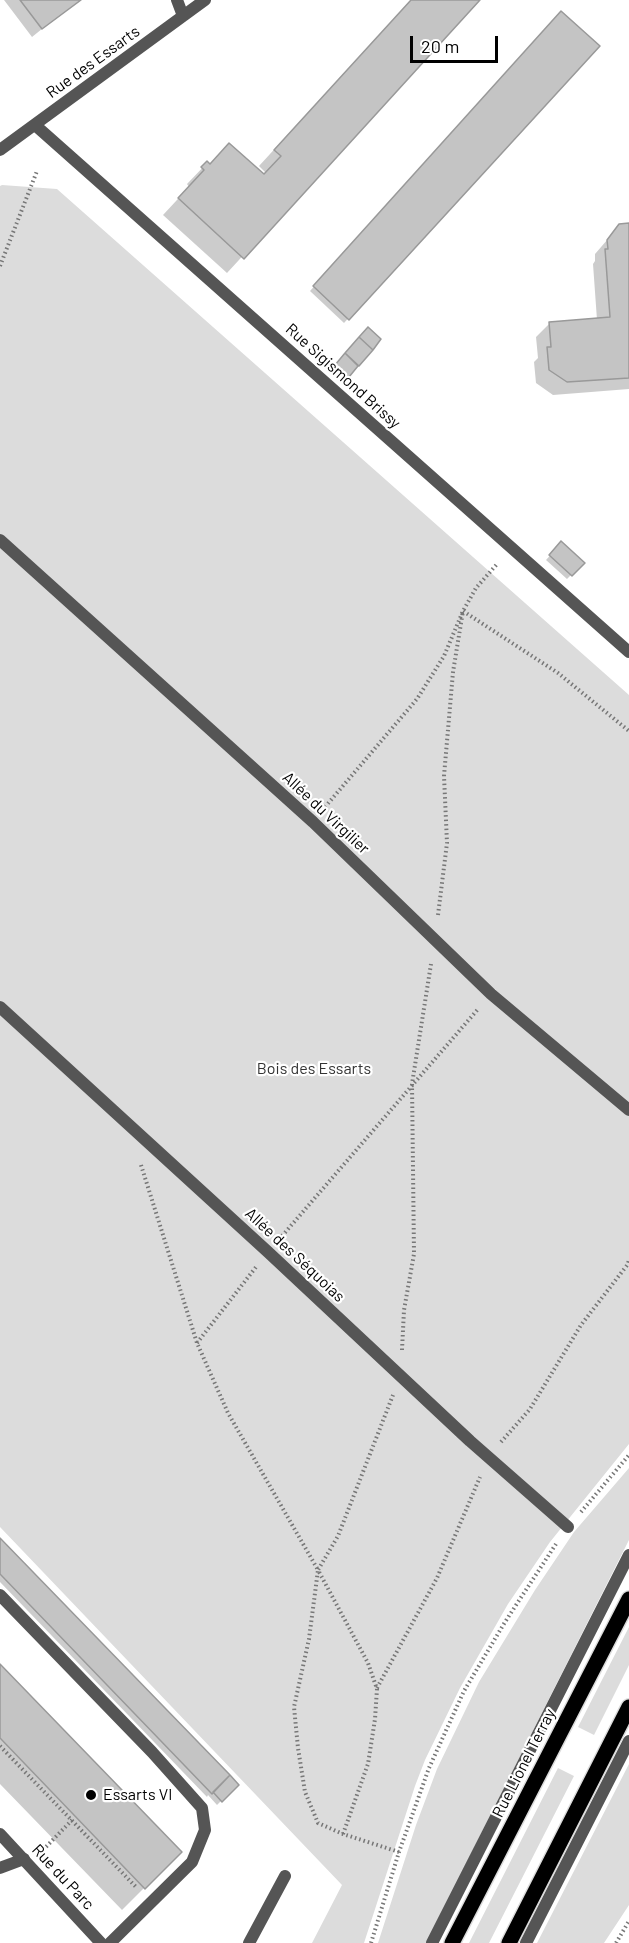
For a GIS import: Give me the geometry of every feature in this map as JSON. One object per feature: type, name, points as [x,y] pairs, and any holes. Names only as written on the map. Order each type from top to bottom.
[{"type":"main road","name":"Rue Lionel Terray","points":[[452,1943],[629,1599]]},
{"type":"main road","points":[[509,1943],[629,1707]]},
{"type":"street","points":[[177,0],[183,16]]},
{"type":"street","name":"Rue des Essarts","points":[[0,150],[205,0]]},
{"type":"street","name":"Rue Sigismond Brissy","points":[[35,125],[629,652]]},
{"type":"street","name":"Allée du Virgilier","points":[[0,540],[313,822],[491,994],[629,1110]]},
{"type":"street","name":"Allée des Séquoias","points":[[0,1007],[400,1376],[568,1527]]},
{"type":"street","points":[[432,1943],[629,1555]]},
{"type":"street","points":[[0,1595],[152,1752],[202,1808],[205,1830],[192,1862],[110,1943]]},
{"type":"street","points":[[526,1943],[629,1741]]},
{"type":"street","name":"Rue du Parc","points":[[0,1834],[101,1943]]},
{"type":"street","points":[[1,1867],[24,1859]]},
{"type":"street","points":[[249,1943],[285,1876]]},
{"type":"path","points":[[0,266],[37,171]]},
{"type":"path","points":[[313,822],[417,699],[444,656],[463,611],[476,588],[510,548]]},
{"type":"path","points":[[463,611],[558,673],[629,731]]},
{"type":"path","points":[[399,1852],[318,1823],[305,1792],[294,1707],[309,1639],[318,1570],[338,1536],[400,1376],[404,1310],[414,1254],[412,1084],[447,843],[444,777],[453,672],[463,611]]},
{"type":"path","points":[[197,1343],[268,1252],[491,994]]},
{"type":"path","points":[[127,1123],[197,1343],[228,1413],[318,1570],[368,1663],[377,1689],[368,1764],[344,1834]]},
{"type":"path","points":[[371,1943],[399,1852],[429,1768],[464,1691],[534,1576],[568,1527],[629,1455]]},
{"type":"path","points":[[1,1748],[142,1893]]},
{"type":"path","points":[[42,1850],[72,1820]]},
{"type":"path","points":[[616,1943],[629,1921]]},
{"type":"green space","name":"Bois des Essarts","points":[[0,186],[57,189],[629,695],[629,1444],[550,1542],[508,1604],[460,1688],[415,1786],[364,1943],[312,1943],[342,1885],[0,1527]]},
{"type":"green space","points":[[629,1468],[629,1540],[426,1943],[378,1943],[416,1825],[437,1769],[479,1682],[535,1590],[574,1532]]},
{"type":"green space","points":[[629,1627],[629,1665],[594,1735],[578,1727]]},
{"type":"green space","points":[[629,1764],[629,1905],[604,1943],[537,1943]]},
{"type":"green space","points":[[558,1768],[574,1776],[489,1943],[469,1943]]},
{"type":"building","points":[[20,0],[81,0],[42,29]]},
{"type":"building","points":[[411,0],[480,0],[244,259],[178,198],[204,170],[201,167],[207,161],[210,164],[229,143],[264,174],[281,156],[274,150]]},
{"type":"building","points":[[561,11],[600,46],[349,320],[313,286]]},
{"type":"building","points":[[629,223],[629,378],[567,382],[549,370],[547,347],[551,347],[549,322],[610,317],[605,249],[608,249],[607,240],[619,224]]},
{"type":"building","points":[[368,327],[381,339],[373,350],[359,337]]},
{"type":"building","points":[[359,337],[373,350],[359,366],[345,353]]},
{"type":"building","points":[[345,353],[358,366],[349,377],[335,365]]},
{"type":"building","points":[[561,541],[585,563],[572,576],[549,555]]},
{"type":"building","points":[[0,1538],[230,1775],[212,1794],[0,1574]]},
{"type":"building","name":"Essarts VI","points":[[0,1664],[182,1852],[145,1889],[0,1738]]},
{"type":"building","points":[[230,1775],[239,1785],[222,1802],[213,1792]]},
{"type":"place","name":"Essarts VI","points":[[91,1795]]}]
